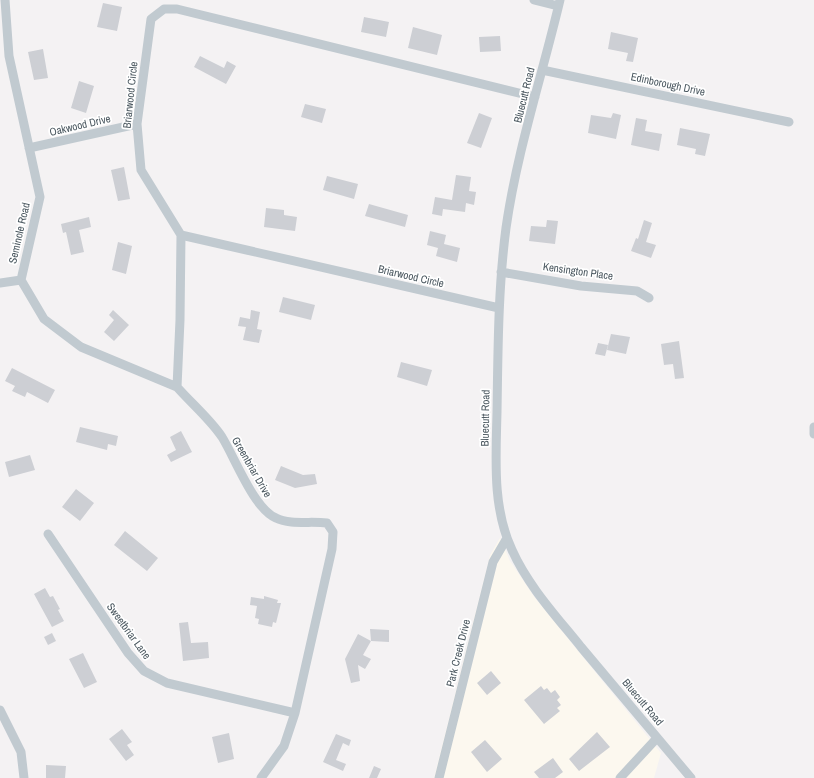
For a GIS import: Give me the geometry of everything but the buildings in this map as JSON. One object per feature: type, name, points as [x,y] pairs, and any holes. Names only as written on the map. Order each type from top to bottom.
[{"type":"street","name":"Seminole Road","points":[[5,0],[8,56],[40,197],[21,280],[44,319],[82,347],[177,386]]},
{"type":"street","points":[[534,0],[559,3]]},
{"type":"street","name":"Bluecutt Road","points":[[559,3],[515,179],[506,228],[501,272],[500,308],[497,472],[499,508],[507,538],[519,564],[543,600],[691,778]]},
{"type":"street","name":"Briarwood Circle","points":[[500,308],[181,235],[141,170],[137,124],[151,19],[164,9],[177,9],[535,97]]},
{"type":"street","name":"Edinborough Drive","points":[[542,70],[789,122]]},
{"type":"street","name":"Oakwood Drive","points":[[28,148],[137,124]]},
{"type":"street","points":[[177,386],[180,320],[181,235]]},
{"type":"street","name":"Kensington Place","points":[[501,272],[581,286],[637,290],[649,298]]},
{"type":"street","points":[[0,282],[21,280]]},
{"type":"street","name":"Greenbriar Drive","points":[[177,386],[221,436],[260,506],[275,518],[290,522],[311,521],[327,523],[333,532],[332,549],[295,713],[284,746],[261,778]]},
{"type":"street","points":[[814,428],[814,434]]},
{"type":"street","name":"Sweetbriar Lane","points":[[48,534],[128,653],[144,671],[167,683],[295,713]]},
{"type":"street","name":"Park Creek Drive","points":[[439,778],[493,562],[507,538]]},
{"type":"street","points":[[0,710],[21,752],[24,778]]},
{"type":"street","points":[[620,778],[657,738]]},
{"type":"shaded area","points":[[500,538],[510,561],[535,598],[661,753],[654,778],[434,778],[490,555]]}]
